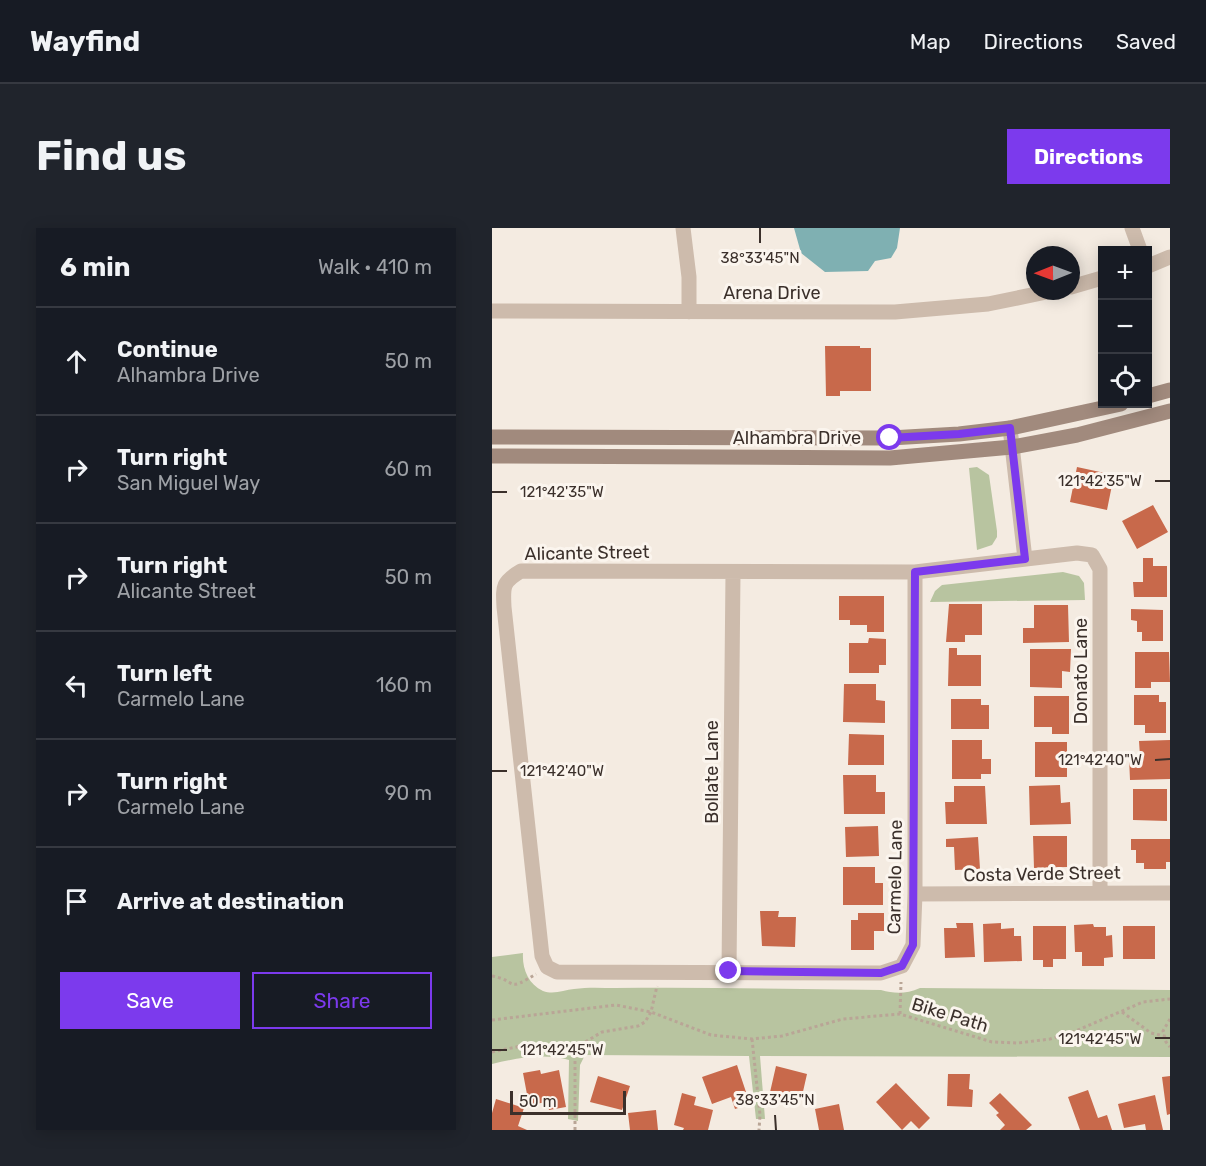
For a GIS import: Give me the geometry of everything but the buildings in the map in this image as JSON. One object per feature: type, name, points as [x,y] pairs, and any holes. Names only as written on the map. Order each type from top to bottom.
[{"type":"main road","points":[[1152,395],[1170,390]]},
{"type":"main road","name":"Alhambra Drive","points":[[492,437],[890,438],[1010,428],[1102,408]]},
{"type":"main road","name":"Alhambra Drive","points":[[492,456],[890,458],[1012,447],[1077,435],[1170,411]]},
{"type":"street","points":[[683,228],[689,278],[689,312]]},
{"type":"street","points":[[1132,228],[1139,246]]},
{"type":"street","points":[[1152,264],[1170,257]]},
{"type":"street","points":[[1080,284],[1098,279]]},
{"type":"street","name":"Arena Drive","points":[[492,311],[895,312],[988,304],[1026,296]]},
{"type":"street","points":[[1010,428],[1025,559]]},
{"type":"street","name":"Donato Lane","points":[[1025,559],[1077,553],[1092,555],[1100,569],[1100,892]]},
{"type":"street","name":"Alicante Street","points":[[547,968],[542,956],[504,607],[503,589],[508,579],[521,572],[538,571],[915,572],[1025,559]]},
{"type":"street","name":"Carmelo Lane","points":[[902,966],[913,945],[915,894],[915,572]]},
{"type":"street","name":"Bollate Lane","points":[[729,971],[733,573]]},
{"type":"street","name":"Costa Verde Street","points":[[915,894],[1170,893]]},
{"type":"street","points":[[547,968],[557,972],[881,973],[902,966]]},
{"type":"path","points":[[900,1014],[902,966]]},
{"type":"path","points":[[492,976],[512,985],[518,985],[547,968]]},
{"type":"path","points":[[492,1052],[526,1045],[575,1047],[602,1032],[638,1026],[645,1022],[651,1012],[658,972]]},
{"type":"path","name":"Bike Path","points":[[492,1020],[616,1005],[651,1012],[711,1035],[752,1039],[782,1036],[843,1019],[900,1014],[992,1042],[1018,1043],[1050,1040],[1143,1002],[1170,999]]},
{"type":"path","points":[[1122,1012],[1151,1034],[1164,1036]]},
{"type":"path","points":[[1170,1018],[1165,1025],[1164,1036],[1170,1047]]},
{"type":"path","points":[[752,1039],[760,1115],[759,1130]]},
{"type":"path","points":[[575,1047],[575,1130]]},
{"type":"green space","points":[[977,467],[989,475],[997,537],[992,545],[977,550],[969,468]]},
{"type":"green space","points":[[1063,572],[1079,576],[1084,583],[1085,600],[930,602],[935,591],[942,585]]},
{"type":"green space","points":[[523,953],[525,970],[530,980],[538,988],[551,993],[579,988],[881,990],[900,993],[920,988],[1170,990],[1170,1057],[760,1056],[765,1119],[756,1119],[749,1056],[585,1055],[580,1065],[578,1121],[568,1119],[569,1060],[540,1057],[492,1064],[492,957]]},
{"type":"water","points":[[794,228],[900,228],[897,248],[891,258],[875,261],[868,271],[825,272],[801,253]]},
{"type":"route","points":[[729,971],[881,973],[902,966],[913,945],[915,572],[1025,559],[1010,428],[890,438]]}]
